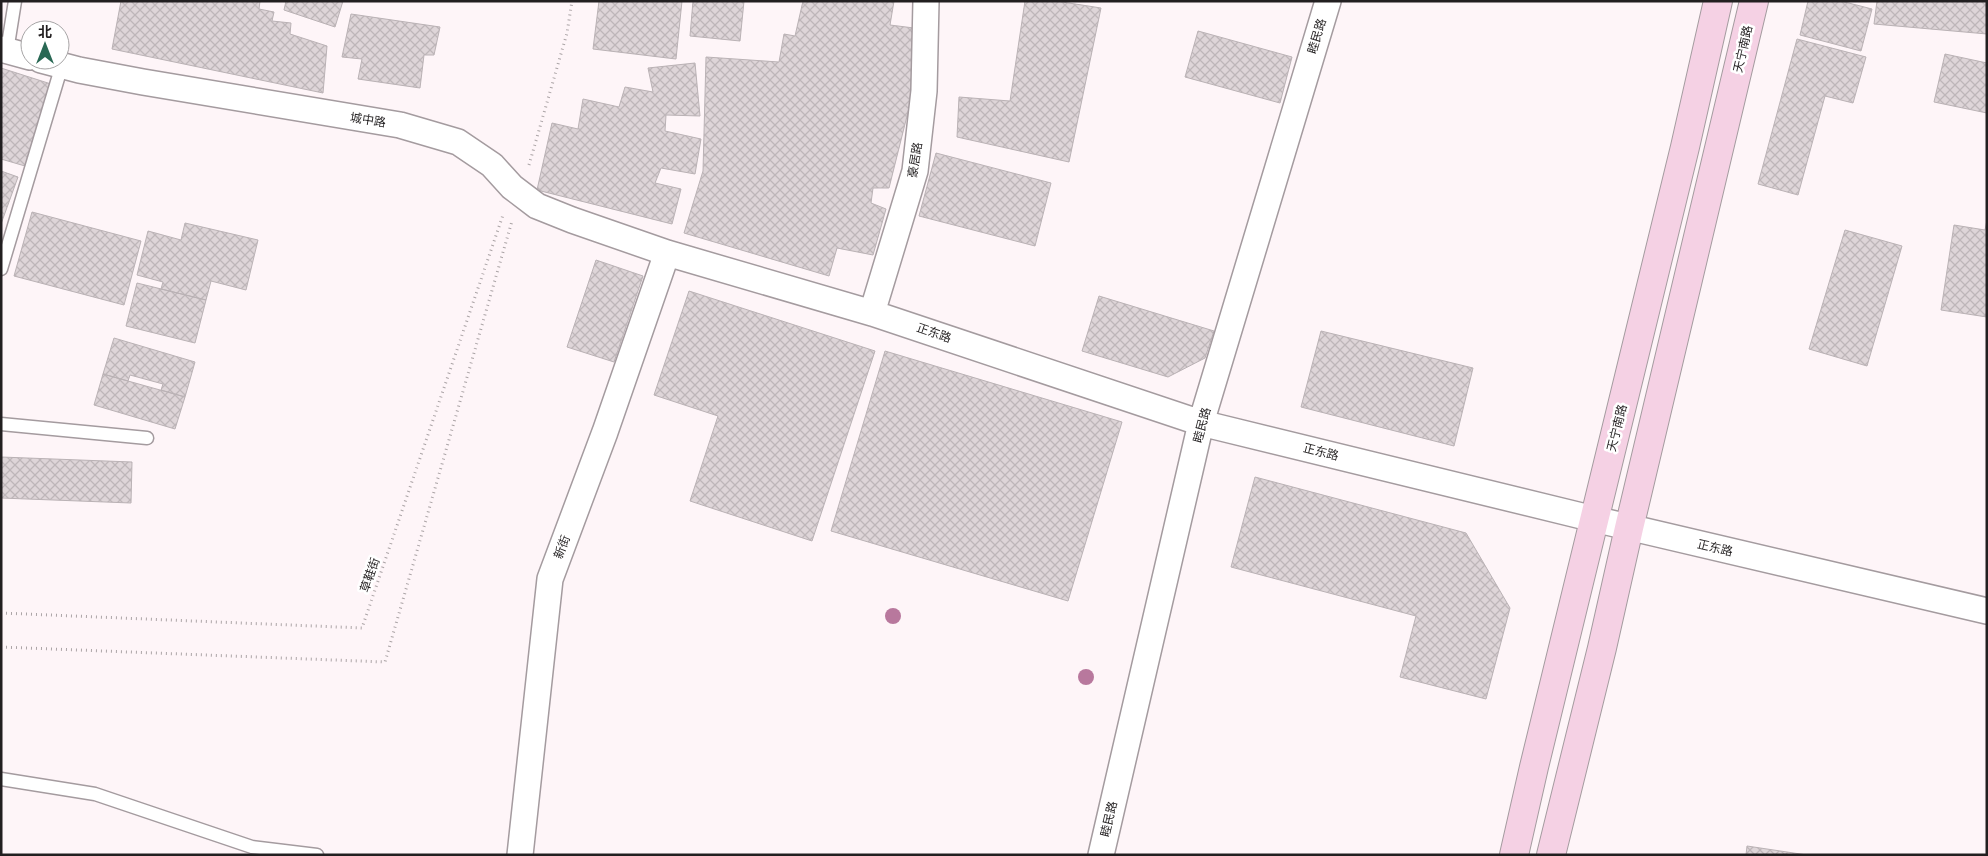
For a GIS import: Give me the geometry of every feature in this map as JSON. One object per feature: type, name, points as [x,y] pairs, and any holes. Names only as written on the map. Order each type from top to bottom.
[{"type":"main road","name":"天宁南路","points":[[1514,855],[1685,147],[1718,1]]},
{"type":"main road","name":"天宁南路","points":[[1552,855],[1754,1]]},
{"type":"main road","points":[[1633,358],[1667,367]]},
{"type":"main road","points":[[1566,639],[1602,648]]},
{"type":"street","name":"豪居路","points":[[872,312],[915,171],[924,91],[926,1]]},
{"type":"street","name":"睦民路","points":[[1101,855],[1201,423],[1328,1]]},
{"type":"street","name":"城中路","points":[[70,67],[143,82],[400,125],[458,142],[492,165],[516,190],[537,206],[667,253]]},
{"type":"street","name":"正东路","points":[[667,253],[872,312],[1201,423],[1594,520],[1987,611]]},
{"type":"street","name":"新街","points":[[520,855],[550,579],[605,432],[667,253]]},
{"type":"lane","points":[[13,52],[15,1]]},
{"type":"lane","points":[[1,269],[50,70]]},
{"type":"lane","points":[[1,424],[147,438]]},
{"type":"lane","points":[[1,779],[95,794],[252,847],[317,855]]},
{"type":"path","points":[[1,647],[385,662],[516,190],[567,33],[572,1]]},
{"type":"path","name":"草鞋街","points":[[1,613],[362,628],[516,190]]},
{"type":"building","points":[[121,1],[260,1],[259,9],[274,12],[272,21],[291,23],[290,34],[327,46],[323,93],[112,49]]},
{"type":"building","points":[[286,1],[343,1],[335,27],[284,10]]},
{"type":"building","points":[[599,1],[682,1],[676,59],[593,49]]},
{"type":"building","points":[[693,1],[744,1],[740,41],[690,36]]},
{"type":"building","points":[[803,1],[894,1],[890,25],[914,28],[910,104],[889,188],[873,188],[871,203],[886,209],[873,255],[837,248],[829,276],[684,233],[703,171],[706,57],[779,62],[784,34],[795,36]]},
{"type":"building","points":[[1025,1],[1056,1],[1101,8],[1069,162],[957,137],[959,97],[1010,101]]},
{"type":"building","points":[[1808,1],[1841,1],[1872,9],[1861,51],[1800,35]]},
{"type":"building","points":[[1877,1],[1987,1],[1987,34],[1874,24]]},
{"type":"building","points":[[351,14],[440,27],[434,55],[424,55],[420,88],[358,79],[362,59],[342,57]]},
{"type":"building","points":[[1198,31],[1292,57],[1280,103],[1185,77]]},
{"type":"building","points":[[1797,39],[1866,57],[1853,103],[1825,96],[1798,195],[1758,184]]},
{"type":"building","points":[[1945,54],[1987,63],[1987,113],[1934,102]]},
{"type":"building","points":[[695,63],[700,116],[666,115],[665,131],[701,139],[695,174],[661,168],[655,183],[681,189],[672,224],[537,190],[552,123],[578,129],[583,99],[619,107],[625,87],[653,92],[648,68]]},
{"type":"building","points":[[1,68],[51,84],[25,166],[1,159]]},
{"type":"building","points":[[936,153],[1051,183],[1035,246],[919,216]]},
{"type":"building","points":[[1,171],[18,177],[1,224]]},
{"type":"building","points":[[32,212],[141,241],[124,305],[14,276]]},
{"type":"building","points":[[1987,220],[1987,317],[1941,310],[1954,225],[1985,230]]},
{"type":"building","points":[[185,223],[258,240],[246,290],[211,281],[206,300],[161,289],[163,282],[137,275],[148,231],[181,240]]},
{"type":"building","points":[[1845,230],[1902,246],[1867,366],[1809,349]]},
{"type":"building","points":[[596,260],[643,276],[614,362],[567,347]]},
{"type":"building","points":[[137,283],[206,300],[195,343],[126,326]]},
{"type":"building","points":[[689,291],[875,351],[812,541],[690,501],[718,416],[654,395]]},
{"type":"building","points":[[1099,296],[1214,331],[1205,358],[1168,377],[1082,351]]},
{"type":"building","points":[[1321,331],[1473,368],[1454,446],[1301,407]]},
{"type":"building","points":[[114,338],[195,362],[185,397],[161,390],[163,384],[130,375],[128,381],[103,374]]},
{"type":"building","points":[[885,351],[1122,422],[1068,601],[831,531]]},
{"type":"building","points":[[103,374],[185,397],[175,429],[94,405]]},
{"type":"building","points":[[1,457],[132,462],[131,503],[1,498]]},
{"type":"building","points":[[1255,477],[1466,533],[1510,608],[1486,699],[1400,677],[1416,616],[1231,567]]},
{"type":"building","points":[[1747,846],[1807,855],[1746,855]]}]
